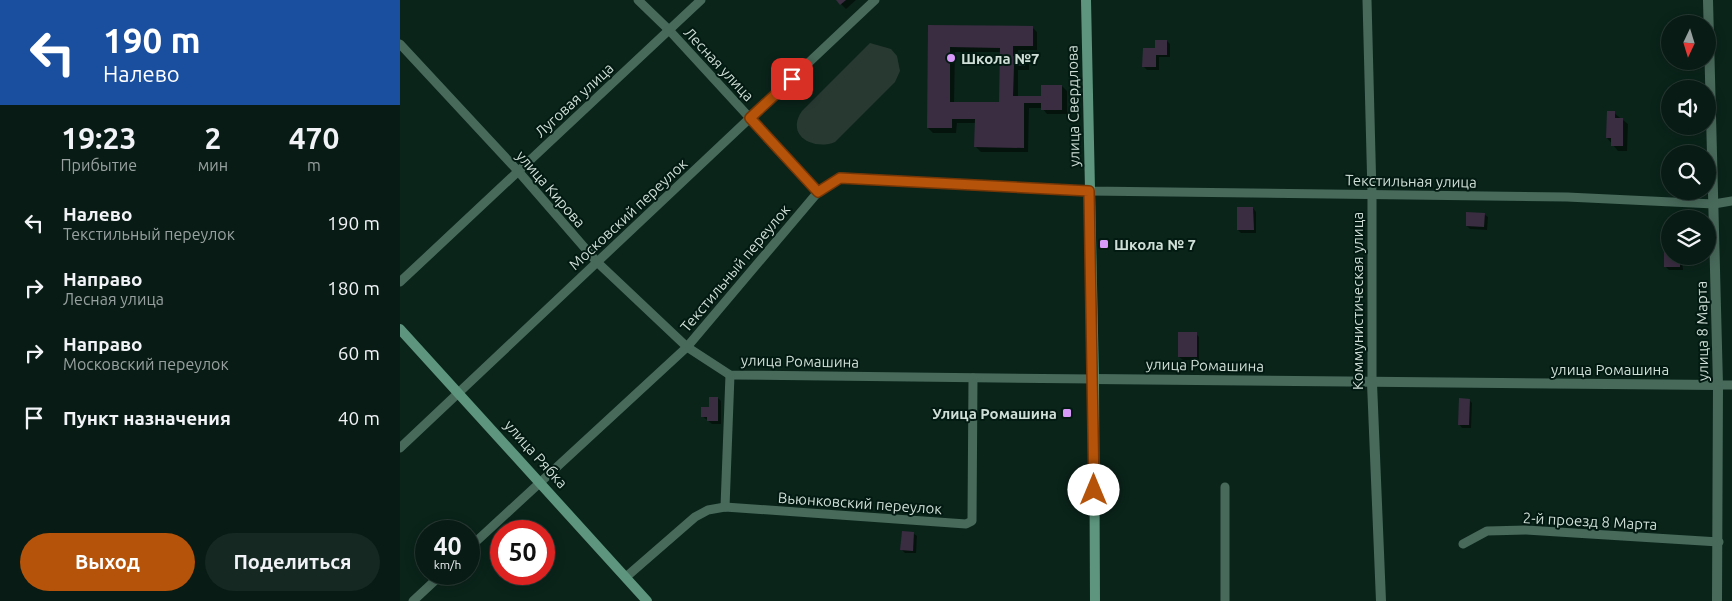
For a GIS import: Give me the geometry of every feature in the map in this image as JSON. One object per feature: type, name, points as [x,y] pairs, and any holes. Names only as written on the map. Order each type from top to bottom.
[{"type":"main road","name":"улица Свердлова","points":[[1086,0],[1094,379],[1095,601]]},
{"type":"main road","name":"улица Рябка","points":[[400,329],[647,601]]},
{"type":"street","name":"Лесная улица","points":[[638,0],[669,30],[818,192]]},
{"type":"street","name":"Луговая улица","points":[[400,282],[701,0]]},
{"type":"street","name":"Московский переулок","points":[[400,448],[875,0]]},
{"type":"street","name":"Коммунистическая улица","points":[[1367,0],[1372,194],[1372,383],[1381,601]]},
{"type":"street","name":"улица 8 Марта","points":[[1708,0],[1718,385],[1719,542],[1717,601]]},
{"type":"street","name":"улица Кирова","points":[[400,44],[518,171],[597,262],[687,347]]},
{"type":"street","name":"Текстильный переулок","points":[[480,538],[687,347],[818,192],[840,178],[1089,191]]},
{"type":"street","name":"Текстильная улица","points":[[1089,191],[1567,197],[1714,204],[1732,201]]},
{"type":"street","name":"улица Ромашина","points":[[687,347],[730,375],[1372,383],[1732,385]]},
{"type":"street","points":[[725,508],[730,375]]},
{"type":"street","name":"Вьюнковский переулок","points":[[626,577],[696,517],[708,510],[725,508],[966,524],[972,521],[973,378]]},
{"type":"street","points":[[1225,487],[1225,601]]},
{"type":"street","name":"2-й проезд 8 Марта","points":[[1463,544],[1487,530],[1526,530],[1719,542]]},
{"type":"street","points":[[413,601],[430,585]]},
{"type":"green space","points":[[870,43],[891,49],[897,56],[900,71],[895,82],[835,142],[818,144],[804,139],[799,134],[797,127],[802,111]]},
{"type":"building","points":[[836,0],[846,0],[840,5]]},
{"type":"building","points":[[928,25],[1033,26],[1033,46],[1013,46],[1013,56],[1025,57],[1025,66],[1014,65],[1013,96],[1041,96],[1041,85],[1062,85],[1062,110],[1041,110],[1041,103],[1024,103],[1024,148],[974,147],[975,119],[952,119],[952,128],[927,128]],"holes":[[[950,47],[1000,48],[999,102],[950,102]]]},
{"type":"building","points":[[1155,40],[1167,40],[1167,55],[1156,55],[1156,67],[1142,67],[1143,48],[1155,48]]},
{"type":"building","points":[[1607,111],[1615,111],[1615,118],[1623,118],[1623,146],[1611,146],[1611,138],[1606,138]]},
{"type":"building","points":[[1237,207],[1253,207],[1254,230],[1237,230]]},
{"type":"building","points":[[1466,212],[1485,213],[1484,227],[1466,226]]},
{"type":"building","points":[[1664,265],[1680,265],[1680,267],[1664,267]]},
{"type":"building","points":[[1178,332],[1197,332],[1197,357],[1178,357]]},
{"type":"building","points":[[709,397],[718,397],[718,421],[707,421],[707,417],[701,417],[701,407],[709,407]]},
{"type":"building","points":[[1459,398],[1470,399],[1469,425],[1458,425]]},
{"type":"building","points":[[902,531],[914,532],[913,551],[900,550]]},
{"type":"place","name":"Школа №7","points":[[951,58]]},
{"type":"place","name":"Школа № 7","points":[[1104,244]]},
{"type":"place","name":"Улица Ромашина","points":[[1067,413]]},
{"type":"route","points":[[792,79],[750,118],[818,192],[840,178],[1089,191],[1094,379],[1094,490]]}]
